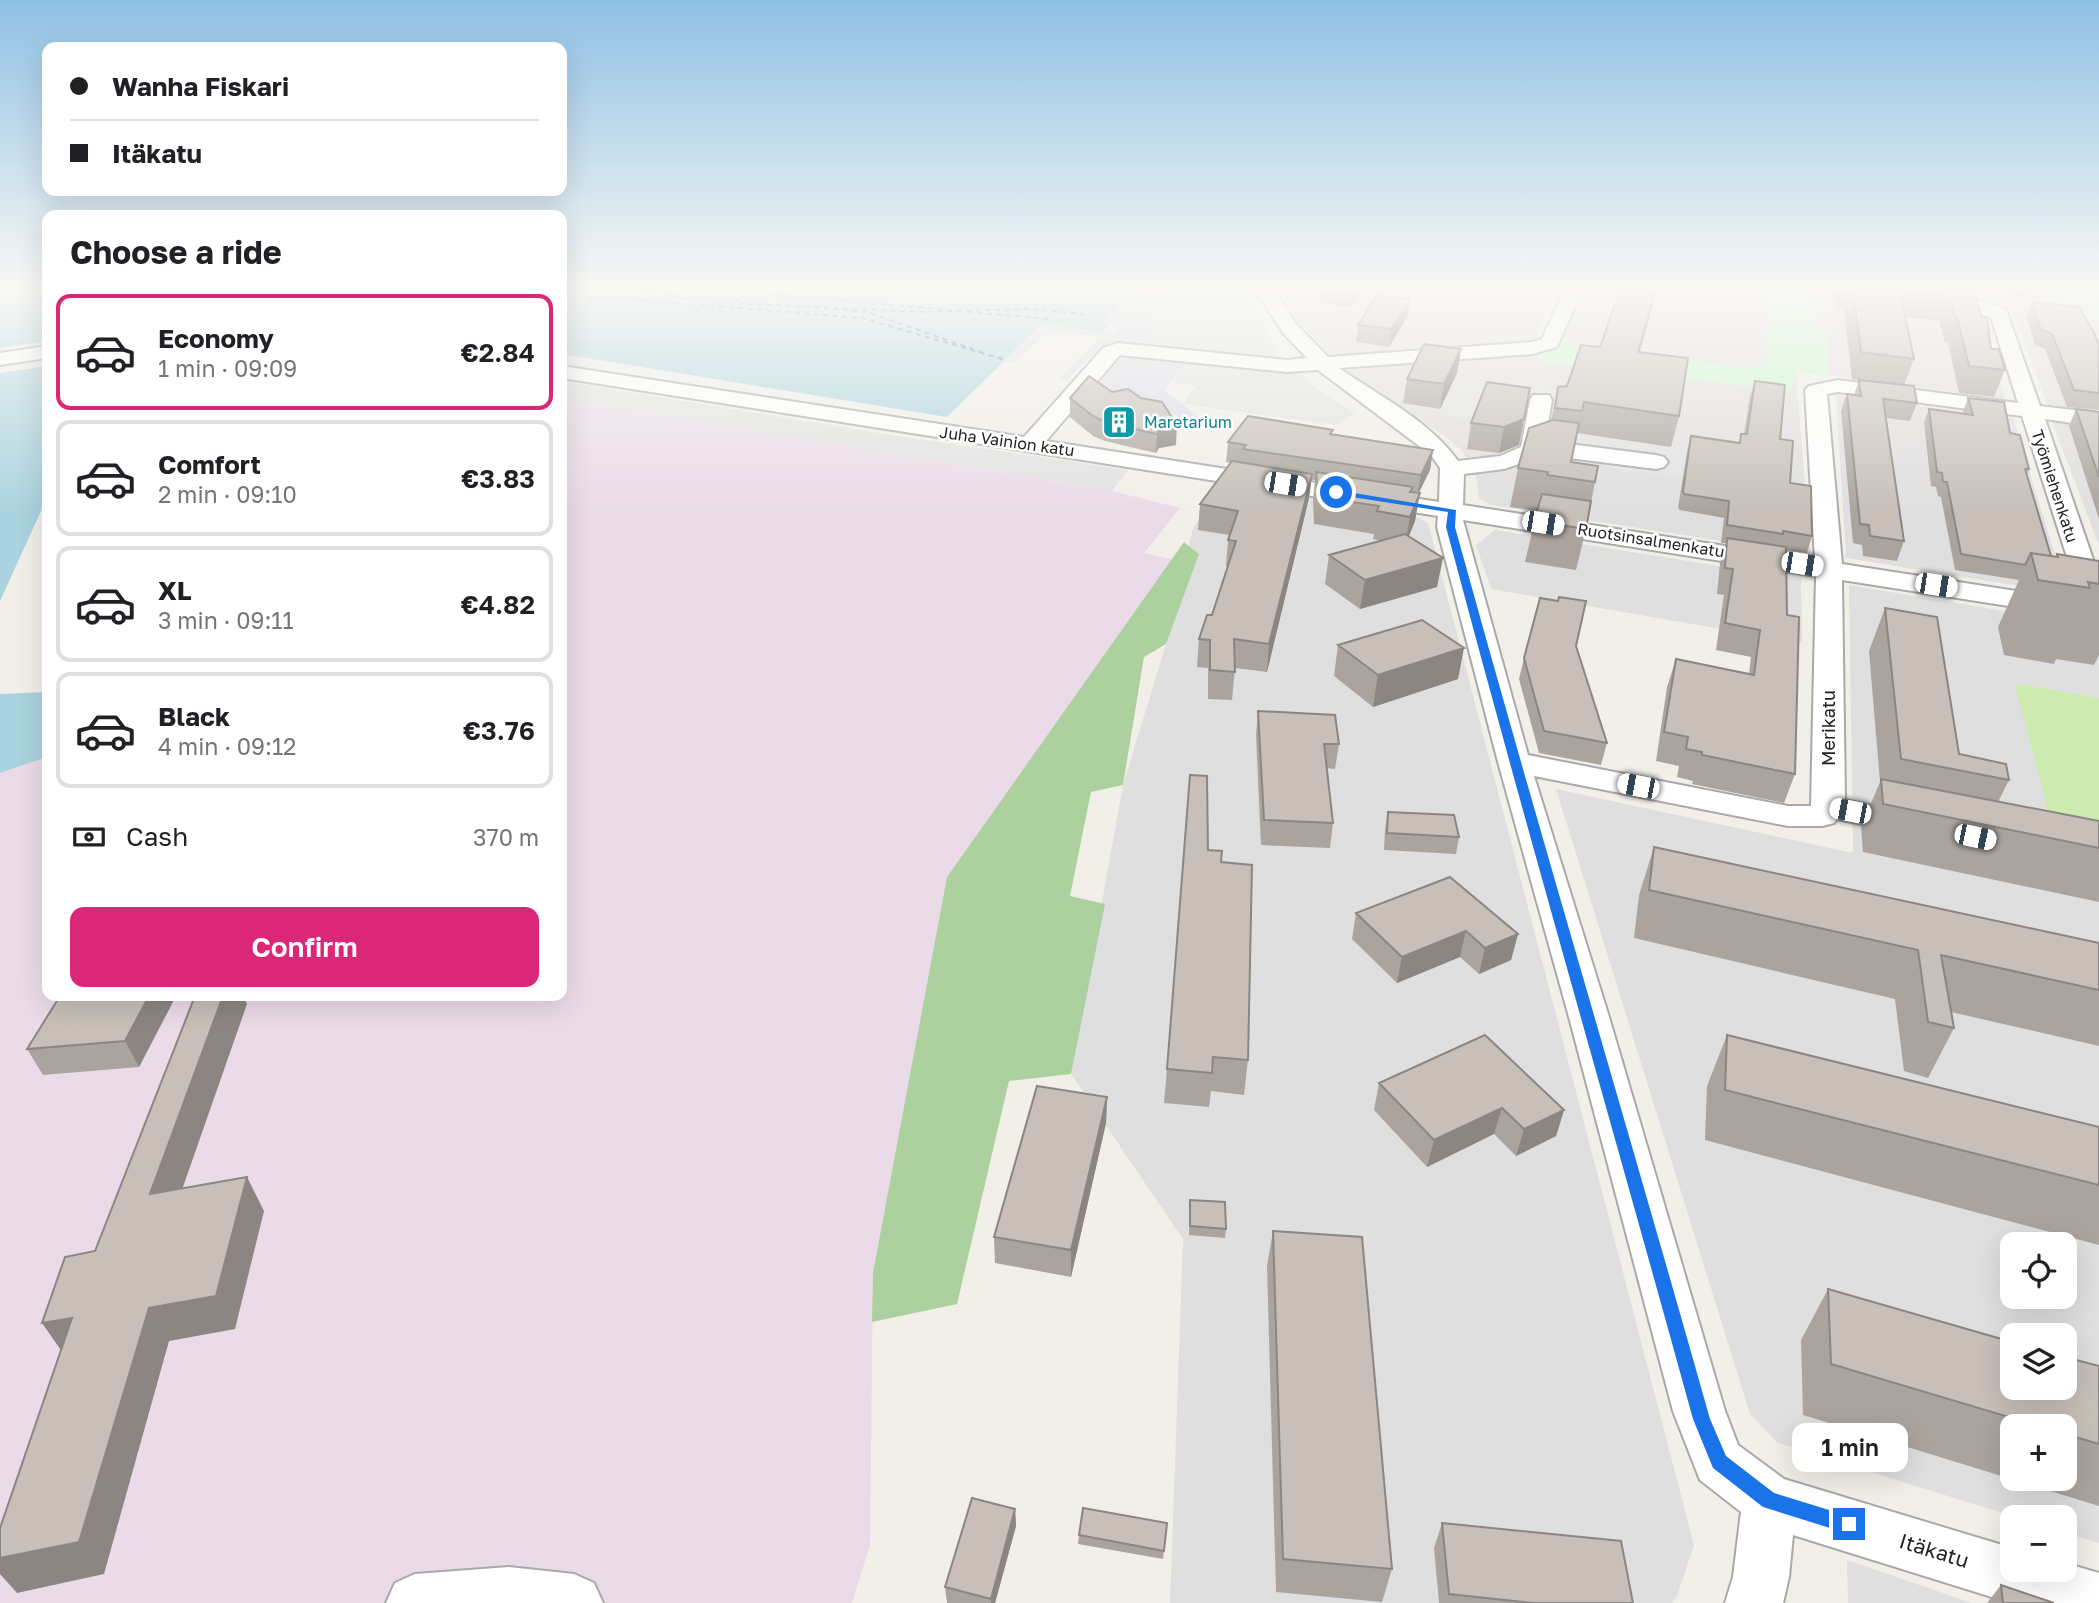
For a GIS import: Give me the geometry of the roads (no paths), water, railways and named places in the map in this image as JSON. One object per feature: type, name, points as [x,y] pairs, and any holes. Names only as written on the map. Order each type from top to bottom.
[{"type":"street","points":[[1030,445],[1099,365]]},
{"type":"street","points":[[1275,365],[1323,365],[1343,383],[1422,436],[1439,450],[1452,468],[1450,527],[1701,1419],[1719,1462],[1769,1501],[1761,1577],[1754,1603]]},
{"type":"street","name":"Työmiehenkatu","points":[[2016,365],[2098,611]]},
{"type":"street","name":"Juha Vainion katu","points":[[567,373],[1452,510]]},
{"type":"street","name":"Merikatu","points":[[1828,807],[1829,568],[1816,390],[1838,386],[2031,412]]},
{"type":"street","points":[[1532,450],[1541,400]]},
{"type":"street","points":[[2031,412],[2099,420]]},
{"type":"street","points":[[1452,468],[1486,465],[1522,457],[1532,450],[1545,448],[1656,463]]},
{"type":"street","name":"Ruotsinsalmenkatu","points":[[1452,510],[2098,611]]},
{"type":"street","points":[[1514,762],[1788,816],[1822,816],[1828,807],[1942,830]]},
{"type":"street","name":"Itäkatu","points":[[1769,1501],[2099,1602]]},
{"type":"street","points":[[415,1603],[509,1595],[574,1603]]},
{"type":"water","points":[[628,365],[1000,365],[947,417]]},
{"type":"water","points":[[42,367],[42,506],[0,601],[0,373]]},
{"type":"water","points":[[42,692],[42,759],[0,773],[0,694]]},
{"type":"place","name":"Maretarium","points":[[1119,422]]}]
